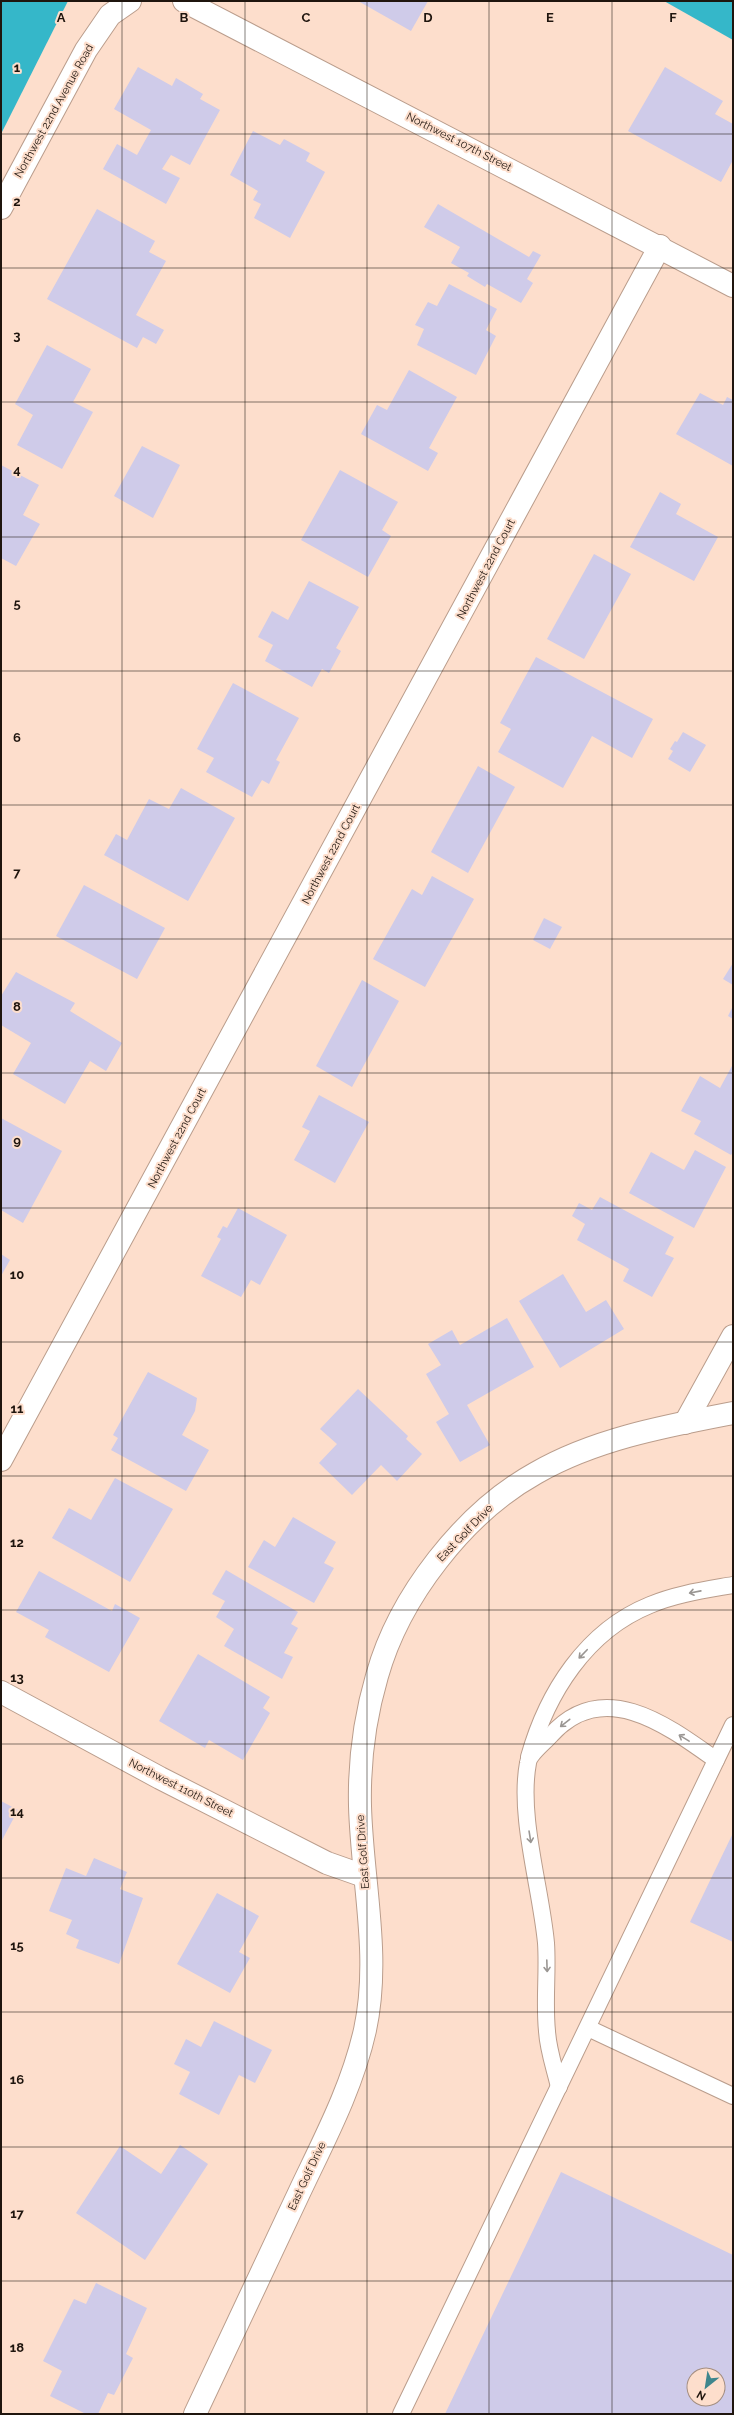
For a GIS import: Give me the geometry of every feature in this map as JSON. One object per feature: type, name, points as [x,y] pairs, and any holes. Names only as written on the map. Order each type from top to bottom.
[{"type":"street","name":"Northwest 22nd Avenue Road","points":[[1,208],[86,50],[110,15],[130,1]]},
{"type":"street","name":"Northwest 107th Street","points":[[184,1],[660,246],[733,286]]},
{"type":"street","name":"Northwest 22nd Court","points":[[1,1460],[660,246]]},
{"type":"street","points":[[685,1423],[733,1336]]},
{"type":"street","name":"East Golf Drive","points":[[195,2414],[330,2128],[359,2054],[369,2008],[373,1973],[373,1949],[364,1876],[361,1778],[372,1696],[377,1674],[392,1637],[411,1601],[432,1567],[474,1521],[494,1503],[535,1473],[564,1459],[612,1441],[733,1413]]},
{"type":"street","name":"Northwest 110th Street","points":[[1,1692],[160,1778],[327,1863],[364,1876]]},
{"type":"lane","points":[[558,2087],[547,2032],[546,1943],[525,1799],[528,1760],[543,1716],[558,1686],[573,1666],[599,1639],[634,1613],[650,1605],[689,1593],[733,1585]]},
{"type":"lane","points":[[528,1760],[566,1721],[590,1708],[601,1707],[623,1710],[652,1720],[685,1739],[716,1760]]},
{"type":"lane","points":[[401,2414],[733,1725]]},
{"type":"lane","points":[[588,2028],[733,2096]]},
{"type":"water","points":[[1,1],[68,1],[1,134]]},
{"type":"water","points":[[664,1],[733,1],[733,40]]},
{"type":"building","points":[[358,1],[428,1],[411,31]]},
{"type":"building","points":[[138,67],[172,86],[176,78],[203,94],[200,99],[220,110],[190,165],[171,155],[162,169],[180,178],[166,204],[103,169],[117,144],[137,155],[151,130],[114,109]]},
{"type":"building","points":[[665,67],[723,101],[715,114],[733,124],[733,160],[721,182],[628,131]]},
{"type":"building","points":[[253,131],[280,145],[284,139],[310,153],[306,161],[325,172],[290,238],[254,218],[261,204],[253,200],[258,191],[230,175]]},
{"type":"building","points":[[438,204],[529,257],[533,251],[541,255],[527,279],[533,283],[521,303],[487,284],[485,287],[467,276],[469,273],[451,263],[460,247],[424,227]]},
{"type":"building","points":[[97,209],[155,241],[149,252],[166,261],[136,315],[164,330],[156,344],[143,337],[137,348],[47,299]]},
{"type":"building","points":[[449,284],[497,309],[486,330],[496,336],[476,375],[417,345],[424,329],[415,325],[428,302],[437,306]]},
{"type":"building","points":[[47,345],[91,369],[73,402],[93,412],[62,469],[17,445],[33,415],[15,404]]},
{"type":"building","points":[[409,370],[457,397],[429,448],[438,453],[428,471],[361,434],[377,405],[387,410]]},
{"type":"building","points":[[700,393],[723,405],[727,397],[733,400],[733,466],[676,434]]},
{"type":"building","points":[[142,446],[180,465],[153,518],[114,496]]},
{"type":"building","points":[[1,465],[39,485],[23,515],[40,524],[16,566],[1,558]]},
{"type":"building","points":[[340,470],[398,502],[382,530],[391,536],[368,577],[301,540]]},
{"type":"building","points":[[660,492],[681,504],[676,514],[718,537],[694,581],[630,547]]},
{"type":"building","points":[[594,554],[631,574],[584,659],[547,639]]},
{"type":"building","points":[[309,581],[359,607],[336,648],[341,651],[329,673],[322,669],[312,687],[265,661],[273,645],[258,637],[272,611],[288,620]]},
{"type":"building","points":[[536,657],[653,719],[632,758],[592,736],[563,788],[498,752],[511,729],[500,723]]},
{"type":"building","points":[[233,683],[299,718],[276,760],[280,762],[269,784],[262,780],[252,797],[206,772],[214,758],[197,749]]},
{"type":"building","points":[[683,732],[706,745],[690,772],[668,759],[673,751],[670,749],[675,741],[677,742]]},
{"type":"building","points":[[478,766],[515,787],[468,873],[431,852]]},
{"type":"building","points":[[181,788],[235,818],[188,901],[104,855],[116,834],[127,840],[149,799],[169,809]]},
{"type":"building","points":[[432,876],[474,899],[425,987],[373,959],[412,889],[422,895]]},
{"type":"building","points":[[84,885],[165,928],[137,979],[56,936]]},
{"type":"building","points":[[544,918],[562,927],[550,949],[533,940]]},
{"type":"building","points":[[733,963],[733,985],[723,979]]},
{"type":"building","points":[[16,972],[75,1003],[70,1011],[122,1043],[106,1071],[90,1061],[65,1104],[13,1074],[31,1043],[1,1025],[1,996]]},
{"type":"building","points":[[362,980],[399,1001],[352,1087],[316,1066]]},
{"type":"building","points":[[733,1006],[733,1019],[728,1016]]},
{"type":"building","points":[[733,1064],[733,1152],[731,1155],[694,1134],[701,1121],[681,1111],[700,1076],[720,1088]]},
{"type":"building","points":[[319,1095],[369,1122],[335,1183],[294,1160],[310,1131],[302,1127]]},
{"type":"building","points":[[1,1118],[62,1151],[23,1223],[1,1210]]},
{"type":"building","points":[[695,1150],[726,1167],[694,1228],[629,1193],[651,1152],[684,1170]]},
{"type":"building","points":[[600,1197],[674,1237],[665,1254],[674,1258],[652,1297],[623,1281],[629,1269],[577,1240],[585,1224],[572,1216],[579,1203],[592,1210]]},
{"type":"building","points":[[238,1208],[287,1235],[260,1285],[251,1280],[241,1297],[201,1276],[221,1239],[217,1237],[223,1226],[227,1228]]},
{"type":"building","points":[[1,1254],[10,1260],[1,1276]]},
{"type":"building","points":[[563,1274],[586,1312],[606,1300],[624,1329],[560,1368],[519,1301]]},
{"type":"building","points":[[507,1318],[534,1367],[467,1405],[490,1445],[460,1462],[436,1422],[449,1414],[426,1374],[441,1365],[428,1344],[452,1330],[460,1345]]},
{"type":"building","points":[[148,1372],[197,1398],[195,1411],[182,1435],[209,1450],[186,1491],[111,1450],[118,1438],[113,1435]]},
{"type":"building","points":[[358,1389],[408,1436],[406,1439],[422,1454],[397,1481],[381,1465],[352,1495],[319,1463],[337,1444],[320,1429]]},
{"type":"building","points":[[115,1478],[173,1509],[130,1582],[52,1538],[69,1508],[91,1520]]},
{"type":"building","points":[[293,1517],[336,1542],[324,1563],[334,1568],[314,1603],[248,1567],[264,1540],[275,1547]]},
{"type":"building","points":[[226,1570],[298,1612],[291,1624],[298,1628],[284,1653],[293,1657],[282,1679],[224,1646],[234,1629],[216,1617],[225,1601],[212,1594]]},
{"type":"building","points":[[39,1571],[112,1611],[115,1604],[140,1618],[109,1672],[45,1637],[49,1630],[16,1612]]},
{"type":"building","points":[[198,1654],[270,1697],[263,1708],[270,1713],[243,1760],[209,1740],[205,1748],[159,1721]]},
{"type":"building","points":[[1,1801],[18,1810],[1,1842]]},
{"type":"building","points":[[733,1833],[733,1942],[690,1922]]},
{"type":"building","points":[[94,1858],[127,1872],[120,1889],[143,1898],[119,1964],[76,1948],[79,1940],[66,1934],[72,1920],[49,1911],[66,1868],[86,1876]]},
{"type":"building","points":[[217,1893],[259,1916],[239,1952],[250,1958],[230,1993],[177,1964]]},
{"type":"building","points":[[214,2021],[272,2050],[255,2083],[239,2075],[219,2115],[179,2094],[190,2072],[174,2064],[186,2039],[201,2047]]},
{"type":"building","points":[[180,2145],[208,2164],[145,2260],[76,2213],[120,2146],[161,2174]]},
{"type":"building","points":[[561,2172],[733,2255],[733,2414],[445,2414]]},
{"type":"building","points":[[96,2283],[147,2308],[126,2354],[133,2358],[114,2395],[108,2393],[98,2414],[86,2414],[50,2396],[62,2371],[43,2361],[74,2299],[86,2304]]}]
